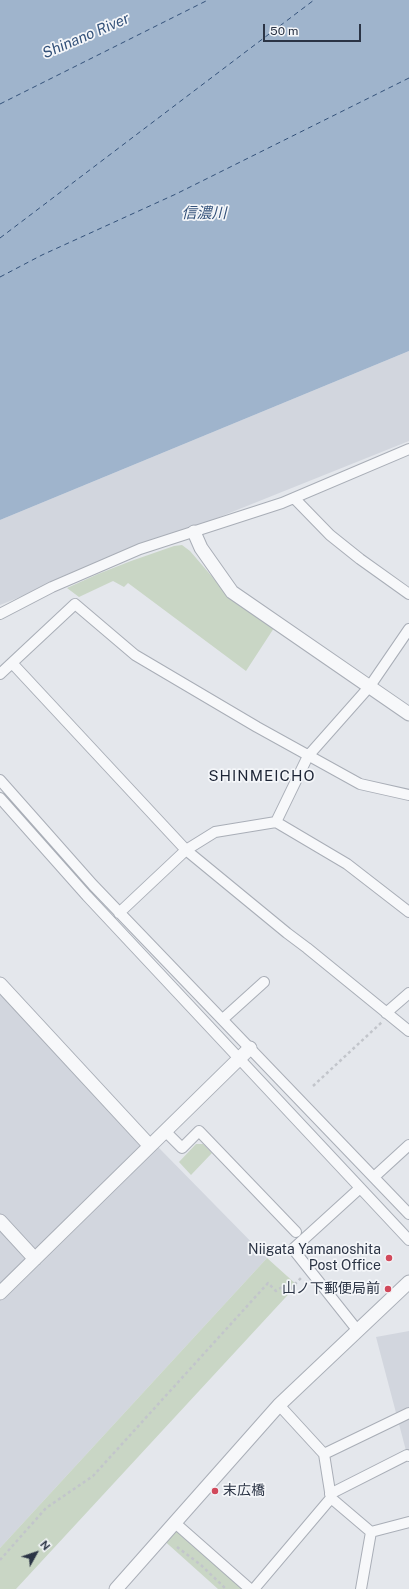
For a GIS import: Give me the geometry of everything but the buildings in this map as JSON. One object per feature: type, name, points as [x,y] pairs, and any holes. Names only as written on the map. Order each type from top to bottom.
[{"type":"street","points":[[0,614],[52,587],[132,552],[294,498],[409,448]]},
{"type":"street","points":[[294,498],[330,535],[360,559],[409,594]]},
{"type":"street","points":[[194,532],[201,548],[232,592],[409,714]]},
{"type":"street","points":[[0,674],[75,604],[135,655],[308,756],[360,784],[409,795]]},
{"type":"street","points":[[276,822],[308,756],[370,686],[409,629]]},
{"type":"street","points":[[12,663],[186,850],[409,1030]]},
{"type":"street","points":[[0,780],[119,912],[409,1214]]},
{"type":"street","points":[[0,798],[87,896],[409,1240]]},
{"type":"street","points":[[119,912],[186,850],[215,832],[276,822],[347,864],[409,912]]},
{"type":"street","points":[[223,1020],[264,982]]},
{"type":"street","points":[[0,984],[150,1146]]},
{"type":"street","points":[[388,1014],[409,993]]},
{"type":"street","points":[[0,1293],[250,1048]]},
{"type":"street","points":[[165,1131],[182,1148],[198,1131],[296,1232]]},
{"type":"street","points":[[374,1177],[409,1145]]},
{"type":"street","points":[[358,1331],[293,1249],[360,1188]]},
{"type":"street","points":[[0,1221],[35,1258]]},
{"type":"street","points":[[116,1589],[279,1405],[409,1282]]},
{"type":"street","points":[[279,1405],[324,1454],[331,1496],[371,1532]]},
{"type":"street","points":[[324,1454],[409,1413]]},
{"type":"street","points":[[254,1589],[331,1496],[409,1456]]},
{"type":"street","points":[[174,1522],[250,1589]]},
{"type":"street","points":[[371,1532],[409,1522]]},
{"type":"street","points":[[361,1589],[371,1532]]},
{"type":"path","points":[[313,1086],[388,1014]]},
{"type":"path","points":[[0,1560],[46,1508],[93,1476],[268,1283],[276,1291],[282,1287],[290,1289],[309,1270]]},
{"type":"path","points":[[177,1547],[201,1565],[226,1589]]},
{"type":"shaded area","points":[[409,351],[409,441],[0,605],[0,520]]},
{"type":"shaded area","points":[[0,986],[267,1258],[0,1548]]},
{"type":"shaded area","points":[[409,1331],[409,1462],[376,1337]]},
{"type":"green space","points":[[182,545],[190,551],[227,594],[274,628],[246,671],[128,583],[124,587],[113,581],[79,597],[67,588],[131,561],[174,546]]},
{"type":"green space","points":[[196,1144],[203,1144],[212,1153],[191,1175],[179,1162]]},
{"type":"green space","points":[[267,1258],[297,1285],[16,1589],[0,1589],[0,1548]]},
{"type":"green space","points":[[174,1522],[250,1589],[218,1589],[160,1537]]},
{"type":"water","name":"信濃川","points":[[0,0],[409,0],[409,351],[0,520]]},
{"type":"ferry route","points":[[0,104],[208,0]]},
{"type":"ferry route","points":[[0,238],[314,0]]},
{"type":"ferry route","points":[[0,277],[42,255],[176,194],[409,78]]},
{"type":"place","name":"Niigata Yamanoshita Post Office","points":[[389,1258]]},
{"type":"place","name":"山ノ下郵便局前","points":[[388,1289]]},
{"type":"place","name":"末広橋","points":[[215,1491]]},
{"type":"district","name":"SHINMEICHO","points":[[262,776]]},
{"type":"water label","name":"Shinano River","points":[[86,36]]}]
